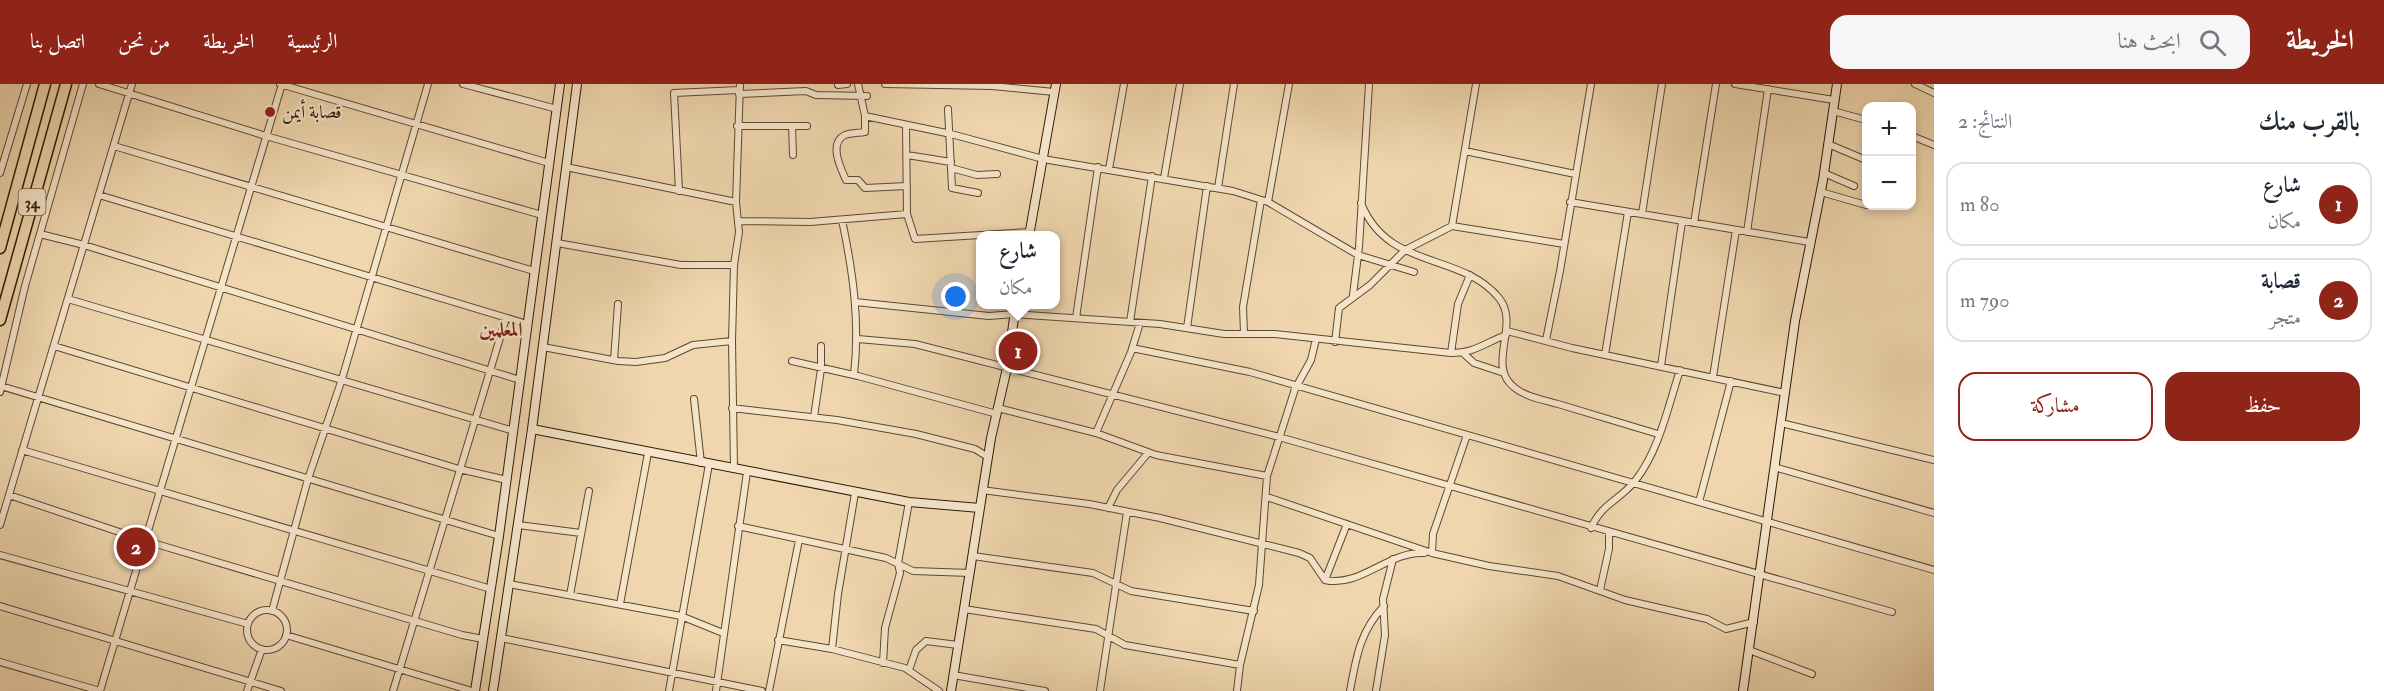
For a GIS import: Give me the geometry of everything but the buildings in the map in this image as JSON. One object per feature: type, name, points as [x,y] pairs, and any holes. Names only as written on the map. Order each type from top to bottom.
[{"type":"highway","name":"34","points":[[0,248],[45,84]]},
{"type":"highway","name":"34","points":[[0,320],[66,84]]},
{"type":"highway","points":[[26,152],[45,158]]},
{"type":"street","points":[[0,173],[27,84]]},
{"type":"street","points":[[83,84],[40,234],[1,389],[39,396],[176,440],[499,536]]},
{"type":"street","points":[[99,84],[266,136],[542,215]]},
{"type":"street","points":[[0,525],[132,84]]},
{"type":"street","points":[[0,662],[100,691],[282,84],[414,125],[549,163]]},
{"type":"street","points":[[272,611],[296,530],[308,478],[342,379],[414,125],[428,84]]},
{"type":"street","points":[[464,84],[557,109]]},
{"type":"street","points":[[286,635],[399,671],[474,691],[499,536],[561,84],[577,85],[532,429],[494,691]]},
{"type":"street","points":[[838,85],[847,84]]},
{"type":"street","points":[[858,84],[865,116],[865,132],[844,135],[838,142],[837,161],[846,180],[858,180],[865,188],[907,186]]},
{"type":"street","points":[[885,84],[1055,88],[1030,231]]},
{"type":"street","points":[[1109,169],[1124,84]]},
{"type":"street","points":[[1164,178],[1180,84]]},
{"type":"street","points":[[1218,188],[1234,84]]},
{"type":"street","points":[[1268,202],[1283,132],[1289,84]]},
{"type":"street","points":[[1353,295],[1358,255],[1369,84]]},
{"type":"street","points":[[1452,226],[1476,84]]},
{"type":"street","points":[[1546,340],[1591,84]]},
{"type":"street","points":[[1642,214],[1662,84]]},
{"type":"street","points":[[1694,223],[1716,84]]},
{"type":"street","points":[[1736,84],[1761,86],[1834,100]]},
{"type":"street","points":[[1743,691],[1769,523],[1774,467],[1785,393],[1809,242],[1821,192],[1837,84]]},
{"type":"street","points":[[1915,84],[1934,93]]},
{"type":"street","points":[[734,469],[732,341],[734,265],[738,251],[736,202],[739,89]]},
{"type":"street","points":[[679,191],[674,93],[739,89],[867,96]]},
{"type":"street","points":[[1747,232],[1768,89]]},
{"type":"street","points":[[948,109],[947,126],[951,134],[952,188],[978,193]]},
{"type":"street","points":[[1833,111],[1862,119]]},
{"type":"street","points":[[865,116],[951,134],[1043,159],[1218,188],[1261,200],[1358,255],[1414,272]]},
{"type":"street","points":[[737,126],[807,126]]},
{"type":"street","points":[[792,126],[793,155]]},
{"type":"street","points":[[906,126],[907,214],[915,239],[976,236]]},
{"type":"street","points":[[1916,138],[1934,145]]},
{"type":"street","points":[[1828,144],[1862,158]]},
{"type":"street","points":[[114,146],[534,271]]},
{"type":"street","points":[[1466,151],[1575,174]]},
{"type":"street","points":[[906,155],[951,165],[976,175],[997,174]]},
{"type":"street","points":[[1076,318],[1098,167]]},
{"type":"street","points":[[566,168],[736,202]]},
{"type":"street","points":[[1824,173],[1854,186]]},
{"type":"street","points":[[1130,322],[1152,176]]},
{"type":"street","points":[[1187,328],[1207,186]]},
{"type":"street","points":[[1821,192],[1862,203]]},
{"type":"street","points":[[99,195],[527,324]]},
{"type":"street","points":[[1244,333],[1243,307],[1261,200]]},
{"type":"street","points":[[1570,202],[1809,242]]},
{"type":"street","points":[[1361,203],[1368,220],[1378,233],[1405,249],[1470,275],[1500,300],[1506,333],[1503,354],[1504,373],[1512,386],[1519,391],[1658,434]]},
{"type":"street","points":[[1605,355],[1628,212]]},
{"type":"street","points":[[738,221],[842,220],[907,214]]},
{"type":"street","points":[[842,220],[854,280],[858,339],[854,375]]},
{"type":"street","points":[[1661,366],[1682,222]]},
{"type":"street","points":[[1335,342],[1339,308],[1353,295],[1370,285],[1405,249],[1452,226],[1564,244]]},
{"type":"street","points":[[1713,377],[1736,230]]},
{"type":"street","points":[[40,234],[84,245],[356,327],[520,380]]},
{"type":"street","points":[[557,243],[681,266],[734,265]]},
{"type":"street","points":[[1451,353],[1458,304],[1470,275]]},
{"type":"street","points":[[68,299],[514,431]]},
{"type":"street","points":[[855,302],[989,316],[1014,314],[1130,322],[1224,334],[1275,334],[1451,353],[1463,353],[1506,333],[1785,393]]},
{"type":"street","points":[[614,360],[618,304]]},
{"type":"street","points":[[951,691],[982,490],[1007,368],[1015,309]]},
{"type":"street","points":[[393,691],[506,318]]},
{"type":"street","points":[[1096,433],[1132,348],[1140,323]]},
{"type":"street","points":[[858,339],[915,344],[1113,393],[1450,485],[1591,528],[1892,612]]},
{"type":"street","points":[[1237,691],[1240,665],[1254,611],[1261,568],[1267,476],[1298,385],[1311,360],[1316,339]]},
{"type":"street","points":[[543,347],[614,360],[653,361],[693,345],[732,341]]},
{"type":"street","points":[[54,346],[191,389],[507,480]]},
{"type":"street","points":[[814,417],[821,369],[821,346]]},
{"type":"street","points":[[1132,348],[1250,372],[1298,385],[1934,570]]},
{"type":"street","points":[[1463,353],[1474,363],[1504,373]]},
{"type":"street","points":[[792,361],[1096,433],[1148,453],[1267,476]]},
{"type":"street","points":[[1591,528],[1605,505],[1634,483],[1652,453],[1680,370]]},
{"type":"street","points":[[1699,502],[1731,381]]},
{"type":"street","points":[[669,691],[681,616],[692,572],[705,463],[694,399]]},
{"type":"street","points":[[732,408],[814,417],[916,434],[975,449],[988,457]]},
{"type":"street","points":[[1781,423],[1934,460]]},
{"type":"street","points":[[532,429],[855,493],[909,502],[980,508]]},
{"type":"street","points":[[1432,553],[1433,534],[1467,435]]},
{"type":"street","points":[[22,450],[491,589]]},
{"type":"street","points":[[621,604],[648,453]]},
{"type":"street","points":[[1108,508],[1117,490],[1148,453]]},
{"type":"street","points":[[1774,467],[1934,513]]},
{"type":"street","points":[[716,691],[747,472]]},
{"type":"street","points":[[570,595],[589,490]]},
{"type":"street","points":[[982,490],[1108,508],[1261,545],[1310,558],[1325,580],[1338,583],[1393,559],[1416,552],[1432,553]]},
{"type":"street","points":[[832,649],[838,594],[855,493]]},
{"type":"street","points":[[9,495],[146,541],[414,621],[483,639]]},
{"type":"street","points":[[1267,497],[1432,553],[1490,566],[1558,576],[1625,600],[1707,619],[1726,629],[1754,622]]},
{"type":"street","points":[[883,663],[885,628],[900,573],[898,563],[909,502]]},
{"type":"street","points":[[1100,691],[1127,512]]},
{"type":"street","points":[[1325,580],[1347,524]]},
{"type":"street","points":[[518,525],[581,533]]},
{"type":"street","points":[[738,526],[898,563],[913,571],[970,573]]},
{"type":"street","points":[[1600,590],[1610,549],[1609,533]]},
{"type":"street","points":[[770,691],[799,540]]},
{"type":"street","points":[[496,553],[514,556]]},
{"type":"street","points":[[0,555],[248,624]]},
{"type":"street","points":[[973,555],[1093,573],[1131,591],[1254,611]]},
{"type":"street","points":[[1376,691],[1385,635],[1384,606],[1393,559]]},
{"type":"street","points":[[509,584],[681,616],[723,633]]},
{"type":"street","points":[[0,606],[280,691]]},
{"type":"street","points":[[1350,691],[1360,641],[1369,621],[1384,606]]},
{"type":"street","points":[[964,609],[1096,629],[1125,645],[1240,665]]},
{"type":"street","points":[[272,611],[286,623],[286,635],[277,647],[262,649],[250,639],[248,624],[255,614],[272,611]]},
{"type":"street","points":[[501,639],[672,671],[762,691]]},
{"type":"street","points":[[778,640],[832,649],[909,670],[939,691]]},
{"type":"street","points":[[909,670],[916,650],[926,641],[958,645]]},
{"type":"street","points":[[247,691],[262,649]]},
{"type":"street","points":[[1749,650],[1812,674]]},
{"type":"street","points":[[953,675],[1022,689],[1045,691]]},
{"type":"place","name":"قصابة أيمن","points":[[270,112]]},
{"type":"place","name":"شارع","points":[[1018,351]]},
{"type":"place","name":"قصابة","points":[[136,547]]},
{"type":"district","name":"المعلمين","points":[[501,329]]}]
